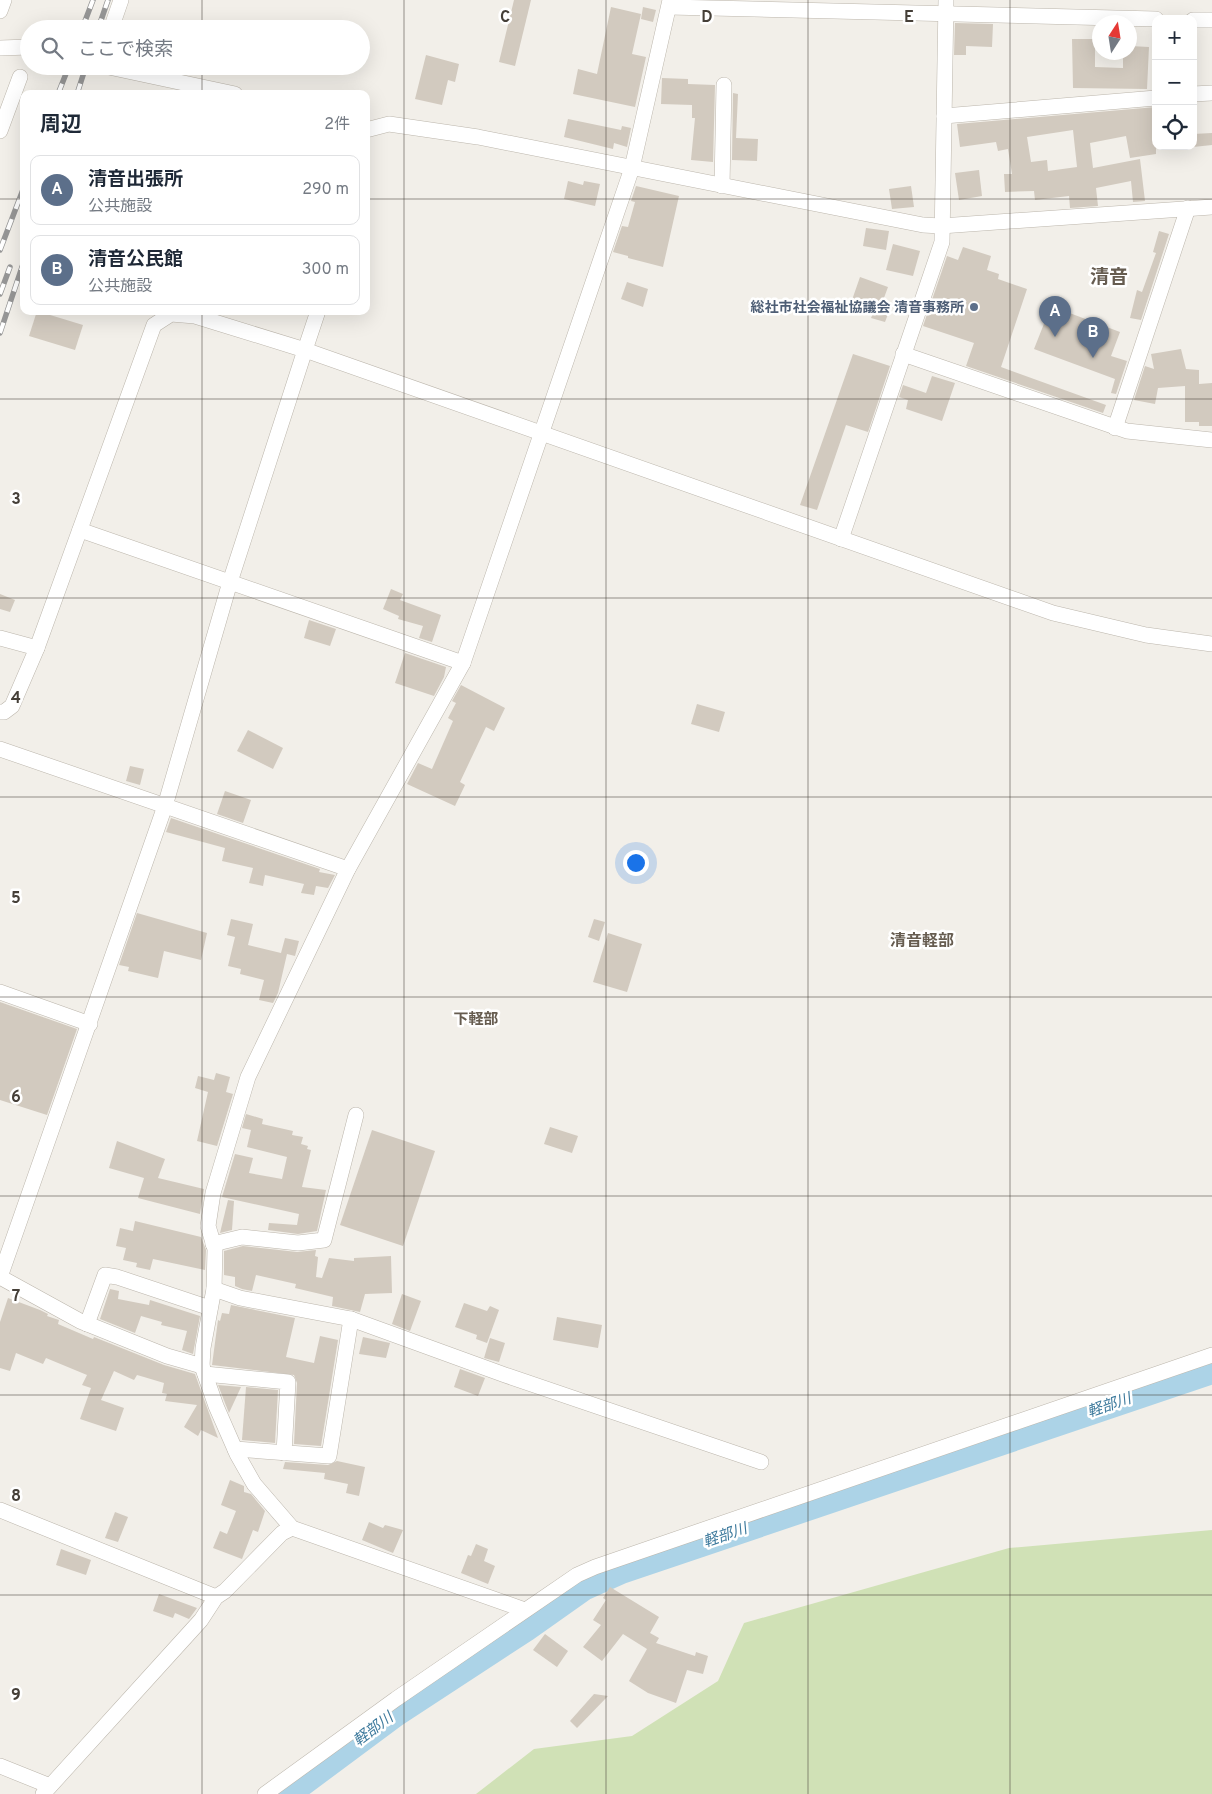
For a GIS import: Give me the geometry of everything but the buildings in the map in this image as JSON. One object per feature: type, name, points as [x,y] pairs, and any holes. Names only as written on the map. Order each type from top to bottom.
[{"type":"street","points":[[0,11],[4,0]]},
{"type":"street","points":[[114,20],[121,0]]},
{"type":"street","points":[[525,1610],[292,1528],[254,1484],[235,1449],[204,1370],[203,1348],[214,1289],[213,1244],[208,1226],[214,1193],[248,1078],[348,869],[462,664],[632,168],[669,4],[946,7],[1152,19]]},
{"type":"street","points":[[841,539],[942,242],[946,7]]},
{"type":"street","points":[[1197,20],[1212,20]]},
{"type":"street","points":[[0,48],[20,47]]},
{"type":"street","points":[[146,75],[215,90]]},
{"type":"street","points":[[0,130],[20,77]]},
{"type":"street","points":[[722,186],[724,85]]},
{"type":"street","points":[[1197,94],[1212,93]]},
{"type":"street","points":[[944,116],[1152,98]]},
{"type":"street","points":[[370,128],[381,124],[407,126],[478,137],[923,225],[941,226],[1212,207]]},
{"type":"street","points":[[1115,428],[1188,208]]},
{"type":"street","points":[[0,712],[4,712],[12,706],[37,648],[154,325],[169,315]]},
{"type":"street","points":[[183,315],[195,316],[305,350],[540,435],[1053,613],[1146,635],[1212,644]]},
{"type":"street","points":[[284,1453],[288,1382],[204,1370],[87,1324],[0,1277],[165,806],[230,582],[317,315]]},
{"type":"street","points":[[903,354],[1115,428],[1127,431],[1212,440]]},
{"type":"street","points":[[80,530],[462,664]]},
{"type":"street","points":[[0,638],[37,648]]},
{"type":"street","points":[[0,749],[348,869]]},
{"type":"street","points":[[0,992],[90,1024]]},
{"type":"street","points":[[213,1244],[242,1237],[298,1243],[324,1240],[356,1116]]},
{"type":"street","points":[[87,1324],[105,1275],[117,1277],[210,1308]]},
{"type":"street","points":[[214,1289],[240,1298],[350,1319],[761,1462]]},
{"type":"street","points":[[235,1449],[329,1456],[350,1319]]},
{"type":"street","points":[[266,1794],[365,1722],[577,1575],[614,1559],[1212,1354]]},
{"type":"street","points":[[0,1510],[216,1597]]},
{"type":"street","points":[[0,1766],[46,1790],[201,1620],[216,1597],[225,1591],[282,1533],[292,1528]]},
{"type":"green space","points":[[1212,1530],[1212,1794],[476,1794],[534,1749],[632,1736],[718,1681],[744,1623],[1009,1548]]},
{"type":"waterway","name":"軽部川","points":[[286,1794],[395,1713],[525,1628],[583,1587],[621,1570],[1212,1370]]},
{"type":"railway","points":[[85,20],[93,0]]},
{"type":"railway","points":[[101,20],[108,0]]},
{"type":"railway","points":[[60,90],[65,75]]},
{"type":"railway","points":[[78,90],[83,75]]},
{"type":"railway","points":[[0,250],[20,198]]},
{"type":"railway","points":[[0,294],[10,267]]},
{"type":"railway","points":[[0,333],[20,273]]},
{"type":"place","name":"総社市社会福祉協議会 清音事務所","points":[[974,307]]},
{"type":"place","name":"清音出張所","points":[[1055,337]]},
{"type":"place","name":"清音公民館","points":[[1093,358]]},
{"type":"district","name":"清音","points":[[1109,276]]},
{"type":"district","name":"清音軽部","points":[[922,940]]},
{"type":"district","name":"下軽部","points":[[476,1019]]}]
